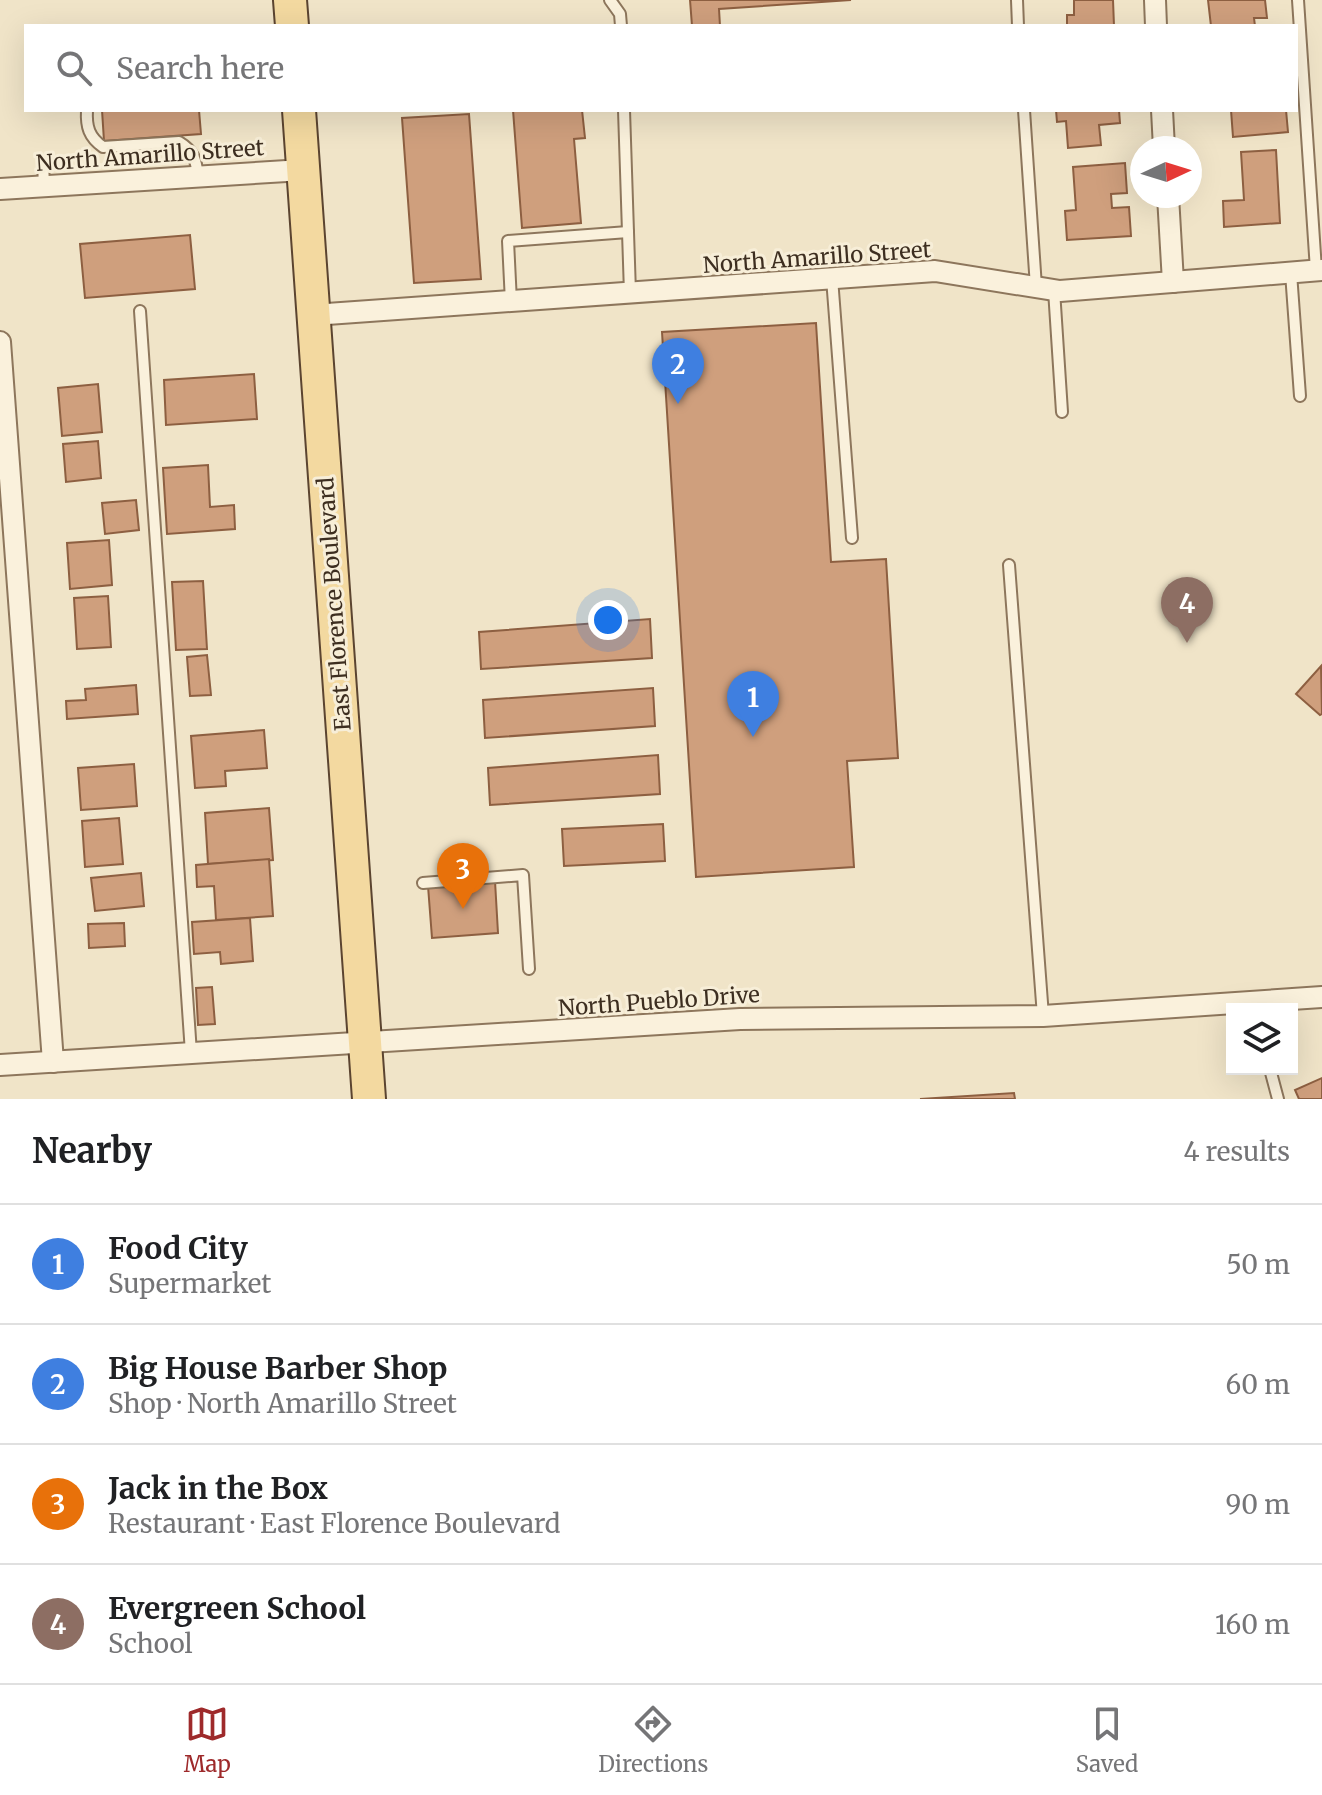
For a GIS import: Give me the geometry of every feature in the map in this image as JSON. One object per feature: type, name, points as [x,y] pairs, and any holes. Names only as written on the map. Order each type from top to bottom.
[{"type":"main road","points":[[290,0],[292,24]]},
{"type":"main road","name":"East Florence Boulevard","points":[[299,112],[369,1099]]},
{"type":"street","points":[[1155,0],[1156,24]]},
{"type":"street","points":[[1162,112],[1163,136]]},
{"type":"street","name":"North Amarillo Street","points":[[0,189],[303,170]]},
{"type":"street","points":[[1169,208],[1173,282]]},
{"type":"street","name":"North Amarillo Street","points":[[313,315],[935,271],[1045,288],[1173,282],[1319,270]]},
{"type":"street","points":[[0,342],[53,1062]]},
{"type":"street","name":"North Pueblo Drive","points":[[1268,1003],[1322,997]]},
{"type":"street","name":"North Pueblo Drive","points":[[0,1065],[753,1019],[1043,1016],[1226,1006]]},
{"type":"lane","points":[[610,0],[620,14],[621,24]]},
{"type":"lane","points":[[1017,0],[1018,24]]},
{"type":"lane","points":[[1298,0],[1319,270]]},
{"type":"lane","points":[[87,112],[86,124],[93,140],[103,147],[179,142],[189,148],[195,158],[198,176]]},
{"type":"lane","points":[[624,112],[630,293]]},
{"type":"lane","points":[[1024,112],[1062,412]]},
{"type":"lane","points":[[43,162],[44,186]]},
{"type":"lane","points":[[511,302],[508,241],[628,232]]},
{"type":"lane","points":[[1291,273],[1300,396]]},
{"type":"lane","points":[[832,278],[852,538]]},
{"type":"lane","points":[[140,311],[191,1053]]},
{"type":"lane","points":[[1009,565],[1043,1016]]},
{"type":"lane","points":[[423,883],[523,875],[529,969]]},
{"type":"lane","points":[[1272,1075],[1278,1099]]},
{"type":"building","points":[[690,0],[851,0],[719,9],[720,24],[692,24]]},
{"type":"building","points":[[1074,0],[1113,0],[1114,24],[1067,24],[1067,15],[1074,15]]},
{"type":"building","points":[[1208,0],[1265,0],[1267,18],[1254,18],[1255,24],[1211,24]]},
{"type":"building","points":[[102,112],[199,112],[201,134],[104,141]]},
{"type":"building","points":[[513,112],[582,112],[585,138],[574,139],[581,223],[522,228]]},
{"type":"building","points":[[1056,112],[1119,112],[1120,123],[1099,125],[1101,145],[1068,148],[1066,121],[1057,122]]},
{"type":"building","points":[[1231,112],[1286,112],[1288,132],[1233,137]]},
{"type":"building","points":[[469,114],[481,279],[414,283],[402,118]]},
{"type":"building","points":[[1276,150],[1280,223],[1224,227],[1223,201],[1244,200],[1241,152]]},
{"type":"building","points":[[1125,163],[1127,193],[1111,194],[1112,208],[1129,207],[1131,236],[1067,240],[1065,211],[1076,210],[1073,167]]},
{"type":"building","points":[[190,235],[195,289],[85,298],[80,244]]},
{"type":"building","points":[[816,323],[831,562],[886,559],[898,758],[847,761],[854,867],[696,877],[662,332]]},
{"type":"building","points":[[254,374],[257,419],[166,425],[164,380]]},
{"type":"building","points":[[98,384],[102,432],[62,436],[58,388]]},
{"type":"building","points":[[98,441],[101,478],[66,482],[63,444]]},
{"type":"building","points":[[208,465],[210,507],[234,505],[235,529],[167,534],[163,468]]},
{"type":"building","points":[[136,500],[139,530],[105,534],[102,503]]},
{"type":"building","points":[[109,540],[112,585],[70,589],[67,543]]},
{"type":"building","points":[[203,581],[207,649],[176,650],[172,582]]},
{"type":"building","points":[[108,596],[111,647],[77,649],[74,598]]},
{"type":"building","points":[[650,619],[652,658],[481,669],[479,632]]},
{"type":"building","points":[[207,655],[211,695],[190,696],[187,657]]},
{"type":"building","points":[[1321,666],[1322,714],[1320,715],[1296,694]]},
{"type":"building","points":[[136,685],[138,714],[67,719],[66,701],[86,700],[85,689]]},
{"type":"building","points":[[653,688],[655,726],[485,738],[483,700]]},
{"type":"building","points":[[264,730],[267,768],[225,771],[226,786],[195,788],[191,736]]},
{"type":"building","points":[[658,755],[660,794],[490,805],[488,768]]},
{"type":"building","points":[[134,764],[137,806],[81,810],[78,768]]},
{"type":"building","points":[[269,808],[273,860],[208,864],[205,813]]},
{"type":"building","points":[[119,818],[123,864],[85,867],[82,821]]},
{"type":"building","points":[[663,824],[665,861],[564,866],[562,829]]},
{"type":"building","points":[[269,859],[273,916],[216,920],[214,886],[197,887],[196,865]]},
{"type":"building","points":[[141,873],[144,906],[95,911],[91,878]]},
{"type":"building","points":[[495,881],[498,933],[432,938],[428,886]]},
{"type":"building","points":[[250,918],[253,961],[221,964],[220,952],[194,954],[192,922]]},
{"type":"building","points":[[124,923],[125,946],[89,948],[88,924]]},
{"type":"building","points":[[212,987],[215,1024],[198,1025],[196,988]]},
{"type":"building","points":[[1322,1078],[1322,1099],[1299,1099],[1295,1090]]},
{"type":"building","points":[[1014,1093],[1015,1099],[920,1099]]},
{"type":"place","name":"Big House Barber Shop","points":[[678,404]]},
{"type":"place","name":"Evergreen School","points":[[1187,643]]},
{"type":"place","name":"Food City","points":[[753,737]]},
{"type":"place","name":"Jack in the Box","points":[[463,909]]}]
